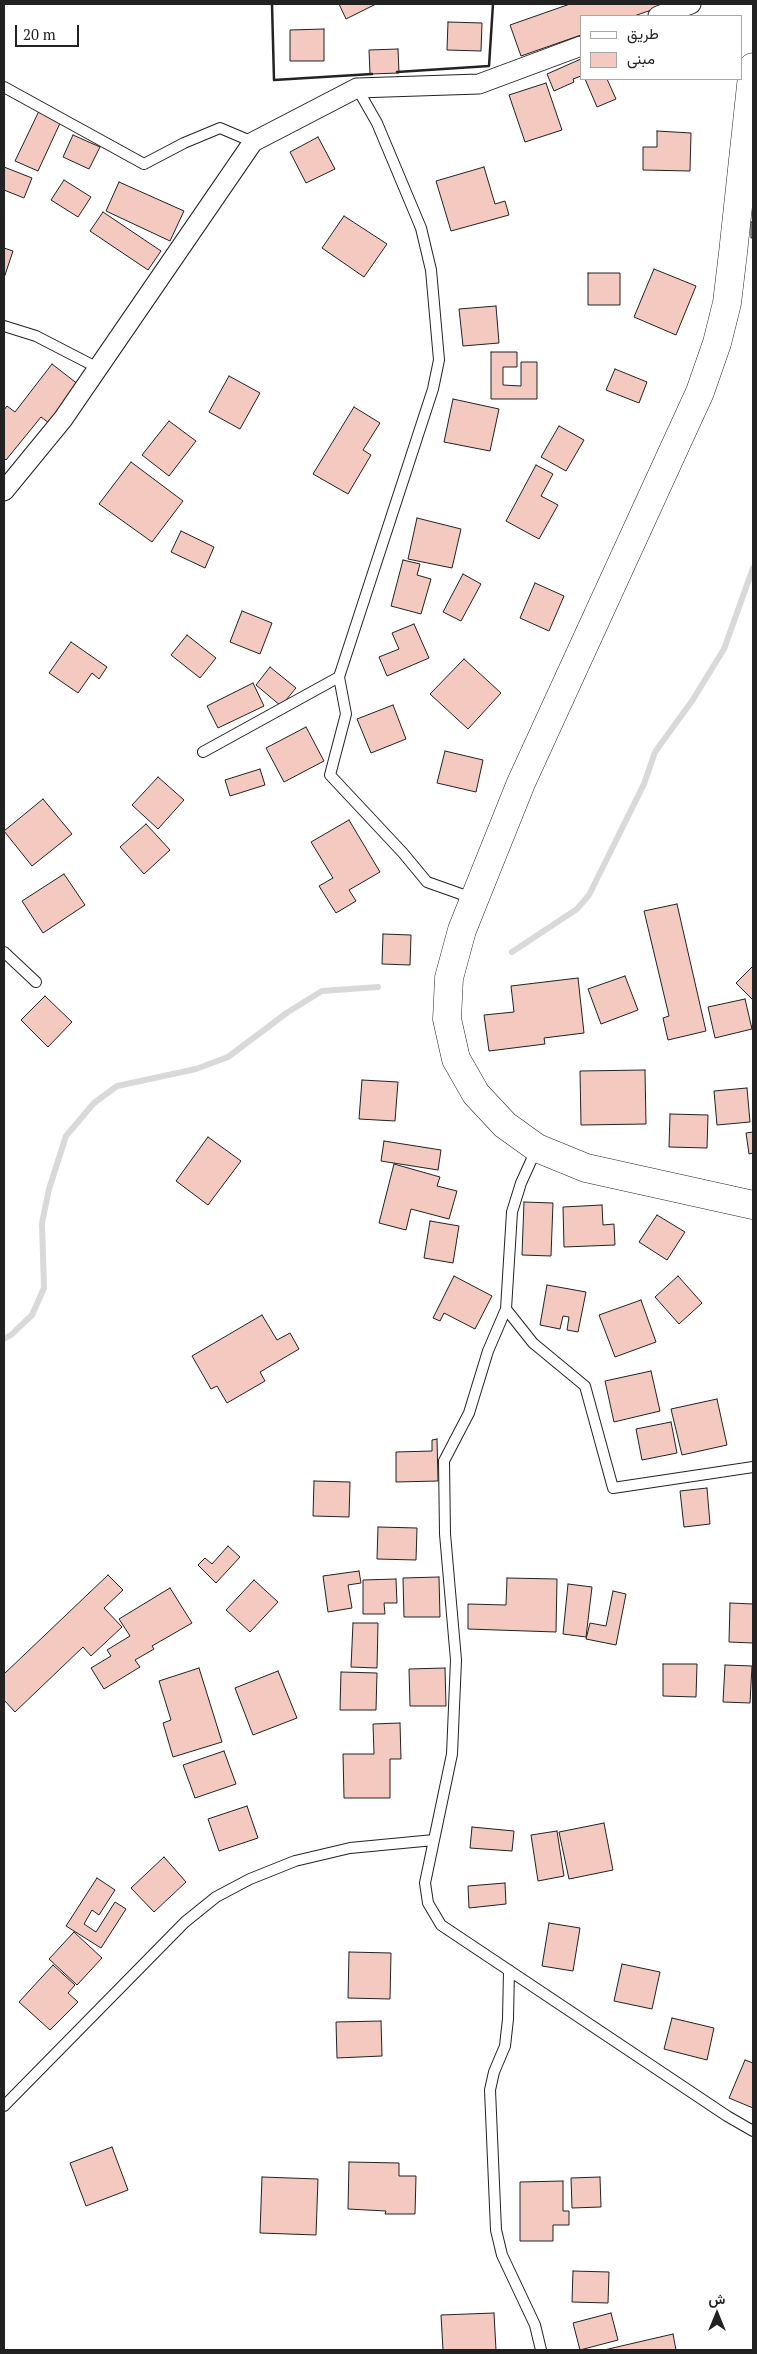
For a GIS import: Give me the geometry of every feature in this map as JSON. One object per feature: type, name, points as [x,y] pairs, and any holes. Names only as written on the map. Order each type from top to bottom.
[{"type":"street","points":[[661,15],[691,4]]},
{"type":"street","points":[[4,491],[63,419],[254,142],[357,88],[480,84],[580,46]]},
{"type":"street","points":[[753,67],[734,253],[727,303],[717,343],[700,392],[521,783],[474,899],[462,930],[450,978],[448,1019],[456,1059],[476,1094],[505,1125],[537,1148],[586,1168],[753,1205]]},
{"type":"lane","points":[[4,87],[144,164],[184,143],[220,128],[254,142]]},
{"type":"lane","points":[[357,88],[377,123],[421,228],[431,270],[439,360],[433,389],[339,677],[346,714],[330,775],[403,853],[427,882],[474,899]]},
{"type":"lane","points":[[4,326],[36,336],[98,368]]},
{"type":"lane","points":[[203,752],[339,677]]},
{"type":"lane","points":[[4,952],[36,982]]},
{"type":"lane","points":[[537,1148],[520,1182],[512,1212],[506,1309],[485,1358],[469,1413],[444,1461],[445,1534],[456,1660],[452,1754],[425,1883],[428,1903],[441,1925],[727,2116],[753,2131]]},
{"type":"lane","points":[[506,1309],[533,1343],[585,1386],[613,1488],[753,1467]]},
{"type":"lane","points":[[4,2106],[185,1922],[216,1897],[295,1861],[350,1848],[434,1840]]},
{"type":"lane","points":[[509,1970],[508,2019],[505,2046],[494,2072],[490,2090],[496,2230],[502,2255],[535,2325],[541,2350]]},
{"type":"building","points":[[339,4],[376,4],[346,19]]},
{"type":"building","points":[[570,4],[669,4],[637,15],[580,15],[580,35],[521,56],[510,25]]},
{"type":"building","points":[[448,22],[482,23],[481,51],[447,50]]},
{"type":"building","points":[[324,29],[324,61],[290,61],[290,30]]},
{"type":"building","points":[[398,49],[399,73],[370,74],[369,50]]},
{"type":"building","points":[[580,59],[580,76],[573,79],[574,82],[554,91],[547,74]]},
{"type":"building","points":[[585,80],[607,80],[616,99],[597,107]]},
{"type":"building","points":[[546,83],[562,130],[525,142],[509,95]]},
{"type":"building","points":[[39,111],[61,121],[38,171],[15,161]]},
{"type":"building","points":[[657,131],[691,133],[690,171],[643,170],[643,147],[657,147]]},
{"type":"building","points":[[73,135],[100,147],[89,169],[63,157]]},
{"type":"building","points":[[318,137],[335,169],[306,183],[290,152]]},
{"type":"building","points":[[4,167],[32,178],[24,198],[4,190]]},
{"type":"building","points":[[484,167],[495,204],[505,201],[509,215],[451,231],[436,181]]},
{"type":"building","points":[[64,180],[91,197],[78,217],[51,200]]},
{"type":"building","points":[[119,182],[184,211],[170,241],[106,211]]},
{"type":"building","points":[[103,212],[161,251],[148,270],[90,231]]},
{"type":"building","points":[[344,216],[387,244],[364,277],[322,248]]},
{"type":"building","points":[[751,222],[753,222],[753,238],[751,238]]},
{"type":"building","points":[[4,248],[13,251],[4,278]]},
{"type":"building","points":[[654,269],[696,286],[676,335],[634,317]]},
{"type":"building","points":[[588,273],[620,273],[620,305],[588,305]]},
{"type":"building","points":[[496,306],[499,343],[463,346],[459,309]]},
{"type":"building","points":[[491,352],[517,352],[517,367],[503,367],[503,385],[521,386],[521,362],[537,362],[537,399],[491,399]]},
{"type":"building","points":[[52,364],[79,385],[49,423],[41,417],[6,460],[4,458],[4,410],[7,406],[15,412]]},
{"type":"building","points":[[615,369],[647,382],[639,403],[606,390]]},
{"type":"building","points":[[229,376],[260,393],[240,429],[209,412]]},
{"type":"building","points":[[453,399],[499,409],[490,451],[444,442]]},
{"type":"building","points":[[354,407],[380,423],[363,450],[371,455],[348,494],[313,474]]},
{"type":"building","points":[[169,421],[196,441],[169,476],[142,455]]},
{"type":"building","points":[[559,426],[584,440],[566,471],[541,457]]},
{"type":"building","points":[[131,462],[183,501],[152,542],[99,504]]},
{"type":"building","points":[[536,465],[553,474],[541,496],[558,505],[539,539],[506,521]]},
{"type":"building","points":[[417,518],[461,529],[452,568],[408,559]]},
{"type":"building","points":[[181,531],[214,547],[205,568],[171,552]]},
{"type":"building","points":[[403,560],[420,564],[417,575],[431,579],[421,614],[391,606]]},
{"type":"building","points":[[463,574],[481,584],[461,621],[443,612]]},
{"type":"building","points":[[535,583],[564,596],[549,631],[520,618]]},
{"type":"building","points":[[242,611],[272,623],[260,654],[230,642]]},
{"type":"building","points":[[414,624],[429,658],[387,676],[379,657],[399,649],[392,633]]},
{"type":"building","points":[[187,635],[216,658],[200,678],[171,655]]},
{"type":"building","points":[[71,642],[107,667],[99,679],[92,673],[78,693],[49,673]]},
{"type":"building","points":[[464,659],[501,693],[468,729],[430,694]]},
{"type":"building","points":[[270,667],[296,688],[281,706],[256,685]]},
{"type":"building","points":[[253,683],[264,706],[218,728],[207,706]]},
{"type":"building","points":[[393,705],[406,739],[371,753],[357,719]]},
{"type":"building","points":[[306,727],[324,761],[284,782],[266,748]]},
{"type":"building","points":[[445,751],[483,760],[476,792],[437,783]]},
{"type":"building","points":[[260,769],[265,785],[230,796],[225,780]]},
{"type":"building","points":[[158,777],[184,800],[158,829],[132,805]]},
{"type":"building","points":[[43,799],[72,834],[32,866],[4,831]]},
{"type":"building","points":[[349,820],[380,872],[349,890],[356,901],[336,913],[319,886],[333,878],[311,842]]},
{"type":"building","points":[[146,824],[170,850],[144,874],[120,847]]},
{"type":"building","points":[[64,874],[85,905],[43,933],[22,901]]},
{"type":"building","points":[[677,904],[706,1031],[668,1040],[663,1018],[669,1016],[644,911]]},
{"type":"building","points":[[383,934],[411,935],[410,965],[382,964]]},
{"type":"building","points":[[753,966],[753,1000],[736,983]]},
{"type":"building","points":[[625,976],[638,1010],[601,1024],[588,989]]},
{"type":"building","points":[[578,978],[584,1033],[544,1038],[545,1044],[489,1051],[484,1015],[514,1012],[511,986]]},
{"type":"building","points":[[45,996],[72,1022],[48,1047],[21,1020]]},
{"type":"building","points":[[745,999],[752,1029],[715,1038],[708,1007]]},
{"type":"building","points":[[645,1070],[646,1124],[581,1125],[580,1071]]},
{"type":"building","points":[[362,1080],[398,1082],[395,1121],[359,1119]]},
{"type":"building","points":[[747,1088],[750,1122],[717,1125],[714,1091]]},
{"type":"building","points":[[670,1114],[708,1115],[707,1148],[669,1147]]},
{"type":"building","points":[[753,1132],[753,1153],[749,1154],[746,1133]]},
{"type":"building","points":[[208,1137],[241,1161],[208,1205],[176,1181]]},
{"type":"building","points":[[384,1141],[441,1150],[438,1170],[381,1161]]},
{"type":"building","points":[[394,1164],[440,1177],[437,1186],[457,1191],[449,1219],[411,1209],[406,1230],[379,1223]]},
{"type":"building","points":[[524,1202],[553,1203],[551,1256],[522,1255]]},
{"type":"building","points":[[602,1205],[603,1225],[614,1224],[615,1245],[564,1247],[563,1207]]},
{"type":"building","points":[[657,1215],[685,1232],[667,1260],[639,1242]]},
{"type":"building","points":[[430,1221],[459,1226],[453,1263],[424,1258]]},
{"type":"building","points":[[454,1276],[492,1296],[475,1329],[444,1313],[440,1321],[433,1318]]},
{"type":"building","points":[[678,1276],[702,1303],[679,1324],[655,1297]]},
{"type":"building","points":[[547,1285],[586,1292],[578,1332],[567,1330],[569,1317],[563,1316],[560,1329],[540,1325]]},
{"type":"building","points":[[641,1300],[656,1342],[615,1357],[599,1315]]},
{"type":"building","points":[[262,1315],[277,1340],[290,1333],[299,1349],[260,1372],[265,1381],[227,1403],[217,1386],[211,1389],[192,1356]]},
{"type":"building","points":[[651,1371],[660,1411],[614,1422],[605,1381]]},
{"type":"building","points":[[717,1399],[727,1445],[682,1455],[671,1409]]},
{"type":"building","points":[[671,1422],[677,1453],[642,1460],[636,1429]]},
{"type":"building","points":[[437,1439],[438,1481],[396,1482],[396,1452],[432,1451],[432,1440]]},
{"type":"building","points":[[314,1481],[350,1482],[349,1517],[313,1516]]},
{"type":"building","points":[[707,1488],[710,1524],[684,1527],[680,1491]]},
{"type":"building","points":[[378,1527],[417,1528],[416,1560],[377,1559]]},
{"type":"building","points":[[228,1546],[240,1557],[216,1583],[198,1565],[205,1558],[212,1564]]},
{"type":"building","points":[[359,1571],[361,1583],[348,1585],[352,1608],[328,1612],[323,1576]]},
{"type":"building","points":[[108,1575],[123,1590],[104,1608],[122,1627],[91,1656],[83,1647],[15,1712],[4,1700],[4,1674]]},
{"type":"building","points":[[439,1577],[440,1617],[404,1617],[403,1578]]},
{"type":"building","points":[[507,1578],[557,1579],[556,1632],[468,1629],[468,1604],[506,1605]]},
{"type":"building","points":[[396,1579],[397,1603],[384,1603],[385,1614],[363,1614],[363,1580]]},
{"type":"building","points":[[254,1580],[278,1602],[250,1632],[226,1610]]},
{"type":"building","points":[[568,1584],[592,1587],[586,1637],[563,1634]]},
{"type":"building","points":[[170,1588],[192,1623],[152,1646],[154,1649],[135,1660],[140,1667],[104,1689],[91,1668],[111,1656],[107,1650],[130,1636],[119,1619]]},
{"type":"building","points":[[613,1591],[626,1594],[616,1645],[586,1639],[590,1623],[606,1626]]},
{"type":"building","points":[[730,1603],[753,1604],[753,1643],[729,1642]]},
{"type":"building","points":[[353,1623],[378,1623],[377,1668],[351,1667]]},
{"type":"building","points":[[663,1664],[697,1664],[696,1697],[663,1696]]},
{"type":"building","points":[[725,1665],[752,1666],[750,1703],[723,1702]]},
{"type":"building","points":[[199,1668],[222,1742],[173,1757],[163,1723],[171,1720],[159,1681]]},
{"type":"building","points":[[445,1668],[446,1706],[410,1706],[409,1669]]},
{"type":"building","points":[[278,1671],[297,1718],[253,1735],[235,1688]]},
{"type":"building","points":[[341,1672],[377,1673],[376,1710],[340,1710]]},
{"type":"building","points":[[400,1723],[401,1759],[390,1759],[390,1798],[344,1798],[343,1754],[374,1754],[373,1724]]},
{"type":"building","points":[[224,1751],[236,1784],[195,1798],[183,1765]]},
{"type":"building","points":[[247,1806],[258,1838],[219,1851],[208,1819]]},
{"type":"building","points":[[604,1823],[613,1870],[569,1879],[559,1832]]},
{"type":"building","points":[[472,1827],[514,1831],[512,1851],[470,1848]]},
{"type":"building","points":[[557,1831],[564,1876],[538,1881],[531,1835]]},
{"type":"building","points":[[164,1857],[186,1882],[154,1912],[131,1888]]},
{"type":"building","points":[[97,1878],[115,1890],[99,1915],[92,1910],[84,1924],[96,1932],[115,1902],[126,1909],[101,1948],[66,1926]]},
{"type":"building","points":[[505,1883],[506,1904],[469,1908],[468,1886]]},
{"type":"building","points":[[549,1923],[580,1928],[573,1971],[542,1966]]},
{"type":"building","points":[[74,1932],[102,1958],[77,1985],[49,1959]]},
{"type":"building","points":[[349,1952],[391,1953],[390,1999],[348,1998]]},
{"type":"building","points":[[622,1964],[660,1972],[652,2009],[614,2001]]},
{"type":"building","points":[[53,1965],[75,1985],[68,1993],[78,2002],[50,2030],[19,2002]]},
{"type":"building","points":[[672,2018],[714,2028],[707,2060],[664,2049]]},
{"type":"building","points":[[381,2021],[382,2056],[337,2058],[336,2022]]},
{"type":"building","points":[[745,2060],[753,2063],[753,2108],[729,2098]]},
{"type":"building","points":[[112,2147],[128,2190],[86,2206],[70,2163]]},
{"type":"building","points":[[349,2162],[399,2163],[399,2176],[416,2176],[415,2214],[385,2214],[386,2211],[348,2209]]},
{"type":"building","points":[[262,2177],[318,2179],[316,2235],[260,2233]]},
{"type":"building","points":[[600,2177],[601,2207],[572,2208],[571,2178]]},
{"type":"building","points":[[563,2181],[563,2211],[569,2211],[569,2225],[553,2225],[553,2241],[520,2241],[520,2182]]},
{"type":"building","points":[[573,2271],[609,2272],[608,2303],[572,2302]]},
{"type":"building","points":[[494,2313],[496,2350],[443,2350],[441,2315]]},
{"type":"building","points":[[611,2313],[618,2340],[580,2350],[573,2323]]},
{"type":"building","points":[[673,2334],[676,2350],[604,2350]]},
{"type":"waterway","points":[[512,952],[577,909],[589,895],[644,784],[655,752],[692,701],[724,649],[753,568]]},
{"type":"waterway","points":[[4,1339],[11,1335],[32,1315],[44,1288],[42,1223],[49,1189],[66,1136],[94,1103],[117,1086],[196,1069],[228,1057],[288,1012],[322,991],[378,987]]},
{"type":"wall","points":[[272,4],[274,80],[372,74]]},
{"type":"wall","points":[[397,72],[489,66],[493,4]]}]
